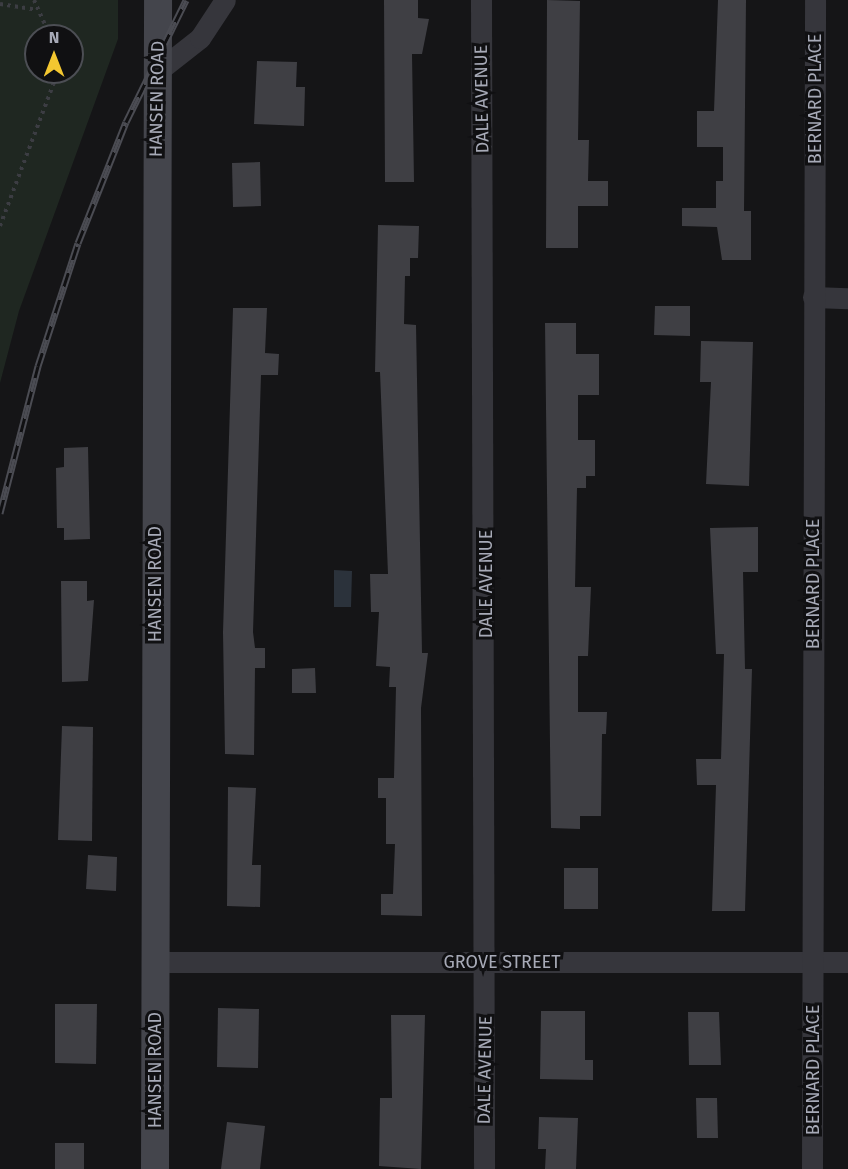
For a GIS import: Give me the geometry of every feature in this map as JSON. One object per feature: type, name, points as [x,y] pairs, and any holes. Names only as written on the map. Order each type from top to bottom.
[{"type":"street","name":"HANSEN ROAD","points":[[155,1169],[158,0]]},
{"type":"street","points":[[158,71],[200,38],[225,0]]},
{"type":"street","name":"DALE AVENUE","points":[[481,0],[486,962],[484,1169]]},
{"type":"street","name":"BERNARD PLACE","points":[[812,1169],[815,0]]},
{"type":"street","points":[[813,297],[848,298]]},
{"type":"street","name":"GROVE STREET","points":[[156,962],[848,963]]},
{"type":"path","points":[[34,0],[44,24]]},
{"type":"path","points":[[0,4],[37,10]]},
{"type":"path","points":[[0,226],[53,84]]},
{"type":"shaded area","points":[[0,0],[118,0],[118,39],[19,311],[0,383]]},
{"type":"shaded area","points":[[334,570],[352,571],[351,607],[334,607]]},
{"type":"building","points":[[384,0],[418,0],[418,18],[429,19],[422,54],[412,54],[414,182],[385,182]]},
{"type":"building","points":[[547,0],[580,1],[578,140],[589,140],[588,181],[608,181],[608,206],[578,206],[578,248],[546,248]]},
{"type":"building","points":[[718,0],[746,0],[744,211],[751,211],[751,260],[722,260],[717,227],[682,226],[682,208],[716,208],[716,181],[723,181],[723,147],[697,147],[697,111],[714,111]]},
{"type":"building","points":[[257,61],[297,62],[296,87],[305,87],[304,126],[254,124]]},
{"type":"building","points":[[260,162],[261,206],[233,207],[232,163]]},
{"type":"building","points":[[378,225],[419,226],[418,258],[410,258],[410,276],[405,276],[404,324],[416,325],[422,653],[428,653],[421,708],[422,916],[381,915],[381,894],[393,894],[395,844],[386,844],[386,798],[378,798],[378,778],[394,778],[396,687],[389,687],[390,667],[376,666],[379,612],[371,612],[370,574],[388,574],[380,372],[375,372]]},
{"type":"building","points":[[655,306],[690,306],[690,336],[654,335]]},
{"type":"building","points":[[233,308],[267,308],[265,353],[279,354],[278,375],[261,375],[253,632],[255,648],[265,648],[265,668],[255,668],[254,755],[225,754],[223,632]]},
{"type":"building","points":[[545,323],[576,323],[576,354],[599,354],[599,395],[578,395],[578,440],[595,440],[595,476],[586,476],[586,488],[577,488],[575,587],[591,587],[588,656],[578,656],[578,712],[607,712],[606,734],[602,734],[601,816],[580,816],[580,829],[551,828]]},
{"type":"building","points":[[701,341],[753,342],[749,486],[706,484],[711,382],[700,382]]},
{"type":"building","points":[[88,447],[90,539],[64,540],[64,528],[57,528],[56,468],[64,467],[64,448]]},
{"type":"building","points":[[758,527],[758,572],[743,572],[745,669],[752,669],[745,911],[712,911],[716,785],[697,785],[696,759],[721,759],[724,654],[716,654],[710,528]]},
{"type":"building","points":[[61,581],[87,581],[87,601],[94,600],[88,681],[62,682]]},
{"type":"building","points":[[315,668],[316,693],[292,693],[292,669]]},
{"type":"building","points":[[62,726],[93,727],[92,841],[58,840]]},
{"type":"building","points":[[228,787],[256,788],[252,865],[261,865],[260,907],[227,906]]},
{"type":"building","points":[[88,855],[117,857],[116,891],[86,889]]},
{"type":"building","points":[[564,868],[598,868],[598,909],[564,909]]},
{"type":"building","points":[[55,1004],[97,1004],[96,1064],[55,1063]]},
{"type":"building","points":[[218,1008],[259,1009],[258,1068],[217,1067]]},
{"type":"building","points":[[541,1011],[585,1011],[585,1060],[593,1060],[593,1080],[540,1079]]},
{"type":"building","points":[[688,1012],[719,1012],[721,1065],[689,1065]]},
{"type":"building","points":[[391,1015],[425,1015],[421,1169],[379,1166],[380,1098],[392,1098]]},
{"type":"building","points":[[696,1098],[717,1098],[718,1138],[697,1138]]},
{"type":"building","points":[[539,1117],[578,1118],[576,1169],[545,1169],[546,1149],[538,1149]]},
{"type":"building","points":[[227,1122],[265,1126],[260,1169],[221,1169]]},
{"type":"building","points":[[55,1143],[84,1143],[84,1169],[55,1169]]},
{"type":"railway","points":[[0,513],[38,366],[78,243],[126,122],[186,0]]}]
